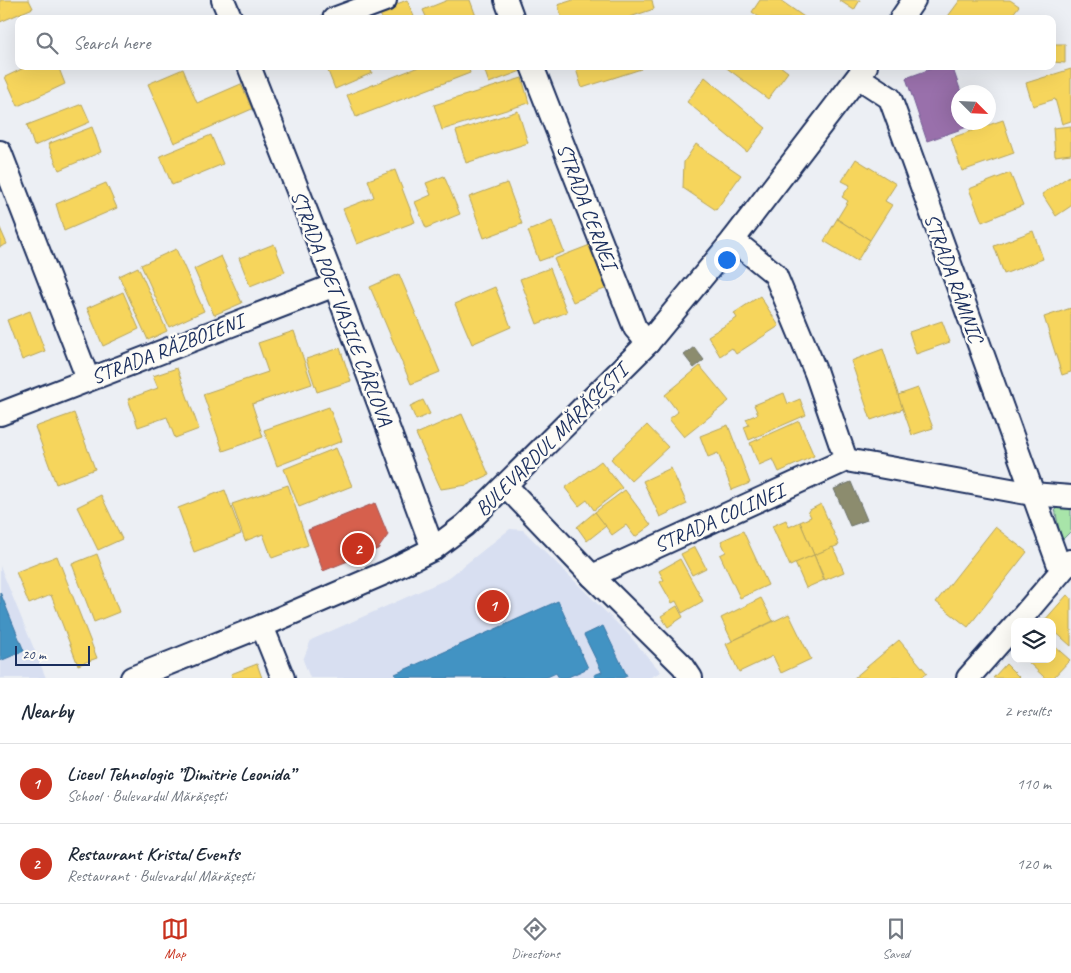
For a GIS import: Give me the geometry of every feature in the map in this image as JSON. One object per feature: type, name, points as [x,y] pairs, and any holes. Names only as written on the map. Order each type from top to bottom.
[{"type":"street","points":[[223,0],[229,15]]},
{"type":"street","points":[[345,15],[385,0]]},
{"type":"street","points":[[506,0],[512,15]]},
{"type":"street","points":[[904,15],[914,0]]},
{"type":"street","name":"STRADA POET VASILE CÂRLOVA","points":[[252,70],[335,285],[433,549]]},
{"type":"street","name":"STRADA CERNEI","points":[[534,70],[635,328],[648,343]]},
{"type":"street","name":"BULEVARDUL MĂRĂȘEȘTI","points":[[132,678],[262,626],[388,572],[433,549],[466,525],[648,343],[732,240],[862,72]]},
{"type":"street","name":"STRADA RÂMNIC","points":[[862,72],[890,98],[1032,494],[1066,565]]},
{"type":"street","points":[[0,152],[88,379]]},
{"type":"street","points":[[732,240],[775,274],[816,373],[846,460],[1032,494],[1071,497]]},
{"type":"street","name":"STRADA RĂZBOIENI","points":[[0,414],[335,285]]},
{"type":"street","name":"STRADA COLINEI","points":[[592,576],[846,460]]},
{"type":"street","points":[[506,486],[592,576],[683,666],[691,678]]},
{"type":"street","points":[[1021,618],[1066,565]]},
{"type":"street","points":[[262,626],[283,678]]},
{"type":"street","points":[[968,678],[1011,630]]},
{"type":"shaded area","points":[[510,529],[523,530],[627,633],[661,672],[649,678],[310,678],[303,660],[311,640],[447,579]]},
{"type":"shaded area","points":[[0,566],[46,678],[0,678]]},
{"type":"green space","points":[[1055,508],[1071,508],[1071,531],[1061,541]]},
{"type":"building: Homes","points":[[0,0],[29,0],[33,8],[0,22]]},
{"type":"building: Homes","points":[[407,0],[413,15],[380,15],[379,11]]},
{"type":"building: Homes","points":[[448,0],[470,0],[476,15],[425,15],[423,10]]},
{"type":"building: Homes","points":[[573,0],[652,0],[654,9],[636,15],[561,15],[558,5]]},
{"type":"building: Homes","points":[[760,0],[780,0],[801,15],[756,15],[752,12]]},
{"type":"building: Homes","points":[[839,0],[860,0],[854,10]]},
{"type":"building: Homes","points":[[960,0],[1010,0],[1019,6],[1012,15],[949,15]]},
{"type":"building: Homes","points":[[1056,44],[1065,44],[1065,63],[1056,62]]},
{"type":"building: Homes","points":[[1071,69],[1071,121],[1062,124],[1055,99],[1033,106],[1026,83]]},
{"type":"building: Homes","points":[[20,70],[60,70],[65,84],[18,106],[5,77]]},
{"type":"building: Homes","points":[[183,70],[197,103],[241,84],[252,109],[174,143],[148,84]]},
{"type":"building: Homes","points":[[328,70],[371,70],[372,73],[335,89]]},
{"type":"building: Homes","points":[[411,70],[469,70],[470,73],[356,117],[347,95]]},
{"type":"building: Homes","points":[[484,70],[524,70],[489,83]]},
{"type":"building: Homes","points":[[576,70],[638,70],[582,88]]},
{"type":"building: Homes","points":[[729,70],[785,70],[788,72],[768,99]]},
{"type":"building: Homes","points":[[705,77],[766,128],[747,152],[687,102]]},
{"type":"building: Homes","points":[[522,78],[529,103],[442,130],[434,105]]},
{"type":"building: Homes","points":[[82,104],[90,122],[34,146],[27,125]]},
{"type":"building: Homes","points":[[518,111],[528,143],[466,163],[456,131]]},
{"type":"building: Homes","points":[[1003,120],[1014,153],[962,171],[951,138],[974,130],[996,130],[996,122]]},
{"type":"building: Homes","points":[[1071,126],[1071,154],[1055,156],[1053,128]]},
{"type":"building: Homes","points":[[92,127],[101,152],[59,170],[48,144]]},
{"type":"building: Homes","points":[[211,135],[223,164],[172,185],[160,156]]},
{"type":"building: Homes","points":[[696,144],[741,175],[716,210],[683,188],[684,162]]},
{"type":"building: Homes","points":[[856,159],[896,184],[885,201],[892,205],[870,240],[837,219],[848,201],[842,197],[850,185],[842,181]]},
{"type":"building: Homes","points":[[395,170],[415,222],[357,244],[343,209],[374,197],[368,180]]},
{"type":"building: Homes","points":[[1010,173],[1023,205],[982,222],[969,189]]},
{"type":"building: Homes","points":[[1071,175],[1071,206],[1056,216],[1042,194]]},
{"type":"building: Homes","points":[[444,176],[460,214],[426,228],[415,202],[431,195],[426,183]]},
{"type":"building: Homes","points":[[106,183],[117,208],[64,231],[56,204]]},
{"type":"building: Homes","points":[[507,183],[522,224],[484,238],[469,197]]},
{"type":"building: Homes","points":[[837,219],[870,240],[857,261],[824,241]]},
{"type":"building: Homes","points":[[552,221],[564,252],[539,261],[528,231]]},
{"type":"building: Homes","points":[[0,228],[7,244],[0,247]]},
{"type":"building: Homes","points":[[1033,231],[1043,259],[1004,274],[994,246]]},
{"type":"building: Homes","points":[[274,244],[285,272],[250,286],[239,258]]},
{"type":"building: Homes","points":[[590,245],[607,288],[573,302],[554,259]]},
{"type":"building: Homes","points":[[176,249],[204,311],[169,327],[141,265]]},
{"type":"building: Homes","points":[[221,256],[242,303],[214,315],[194,269]]},
{"type":"building: Homes","points":[[138,267],[167,331],[148,340],[119,276]]},
{"type":"building: Homes","points":[[550,268],[567,312],[537,324],[520,279]]},
{"type":"building: Homes","points":[[399,274],[440,372],[411,384],[370,287]]},
{"type":"building: Homes","points":[[495,287],[511,327],[472,344],[455,304]]},
{"type":"building: Homes","points":[[123,292],[139,329],[103,346],[87,308]]},
{"type":"building: Homes","points":[[760,296],[779,326],[736,354],[732,348],[720,356],[708,336],[737,318],[734,313]]},
{"type":"building: Homes","points":[[1071,308],[1071,372],[1062,375],[1044,317]]},
{"type":"building: Homes","points":[[30,311],[45,351],[22,360],[7,320]]},
{"type":"building: Homes","points":[[942,321],[950,342],[916,354],[909,332]]},
{"type":"building: Homes","points":[[294,331],[312,384],[252,404],[263,437],[223,451],[203,394],[268,372],[258,343]]},
{"type":"building: Homes","points":[[340,348],[351,381],[317,392],[306,359]]},
{"type":"building: Homes","points":[[883,349],[903,409],[871,420],[851,361]]},
{"type":"building: Homes","points":[[700,366],[729,401],[684,437],[669,419],[678,412],[665,395]]},
{"type":"building: Homes","points":[[177,368],[199,429],[175,438],[167,417],[138,427],[128,399],[158,388],[153,376]]},
{"type":"building: Homes","points":[[918,388],[933,428],[912,435],[898,395]]},
{"type":"building: Homes","points":[[784,393],[788,404],[800,399],[806,415],[749,440],[744,427],[749,425],[746,419],[758,414],[754,405]]},
{"type":"building: Homes","points":[[423,400],[430,414],[416,420],[410,406]]},
{"type":"building: Homes","points":[[329,407],[342,441],[277,466],[264,430]]},
{"type":"building: Homes","points":[[74,413],[95,469],[56,484],[35,427]]},
{"type":"building: Homes","points":[[462,414],[489,475],[467,485],[441,489],[416,434]]},
{"type":"building: Homes","points":[[799,421],[814,456],[779,472],[773,459],[759,465],[750,443]]},
{"type":"building: Homes","points":[[647,425],[668,447],[631,481],[611,459]]},
{"type":"building: Homes","points":[[728,425],[750,483],[732,490],[718,453],[708,457],[700,436]]},
{"type":"building: Homes","points":[[336,448],[352,486],[299,507],[284,469]]},
{"type":"building: Homes","points":[[601,461],[622,488],[594,510],[587,500],[579,506],[565,488]]},
{"type":"building: Homes","points":[[671,468],[687,504],[660,517],[643,481]]},
{"type":"building: Homes","points":[[288,485],[308,545],[272,558],[263,534],[245,541],[232,504]]},
{"type":"building: Homes","points":[[225,490],[241,534],[194,552],[178,508]]},
{"type":"building: Homes","points":[[625,490],[651,525],[635,537],[626,525],[612,535],[595,512]]},
{"type":"building: Homes","points":[[101,495],[122,539],[98,550],[77,507]]},
{"type":"building: Homes","points":[[821,504],[839,545],[814,555],[800,522],[811,517],[808,511]]},
{"type":"building: Homes","points":[[595,512],[606,526],[587,541],[577,527]]},
{"type":"building: Homes","points":[[786,520],[789,527],[800,522],[814,555],[790,566],[772,526]]},
{"type":"building: Homes","points":[[995,527],[1027,552],[968,627],[936,602]]},
{"type":"building: Homes","points":[[743,531],[768,585],[740,598],[720,555],[726,552],[721,541]]},
{"type":"building: Homes","points":[[695,547],[706,568],[692,575],[681,554]]},
{"type":"building: Homes","points":[[833,547],[844,572],[825,580],[814,555]]},
{"type":"building: Homes","points":[[97,554],[119,612],[94,622],[72,564]]},
{"type":"building: Homes","points":[[814,555],[824,580],[806,588],[795,563]]},
{"type":"building: Homes","points":[[57,556],[97,658],[78,665],[51,595],[29,604],[16,572]]},
{"type":"building: Homes","points":[[680,559],[703,601],[682,613],[676,601],[672,603],[660,582],[664,580],[659,571]]},
{"type":"building: Homes","points":[[1067,595],[1071,598],[1071,646],[1056,633],[1056,618],[1047,618]]},
{"type":"building: Homes","points":[[761,598],[773,621],[732,641],[721,618]]},
{"type":"building: Homes","points":[[677,606],[683,617],[668,627],[661,616]]},
{"type":"building: Homes","points":[[789,614],[811,659],[781,673],[773,656],[739,672],[726,644]]},
{"type":"building: Homes","points":[[899,640],[927,673],[920,678],[854,678]]},
{"type":"building: Homes","points":[[1056,648],[1070,660],[1053,678],[1045,678],[1029,663],[1056,663]]},
{"type":"building: Homes","points":[[257,664],[262,678],[233,678],[231,674]]},
{"type":"building: Homes","points":[[1006,664],[1020,678],[993,678]]},
{"type":"building: Shops","points":[[375,503],[388,535],[378,549],[323,571],[308,530]]},
{"type":"building: Offices","points":[[928,70],[953,70],[959,85],[951,85],[951,130],[959,130],[927,141],[906,78]]},
{"type":"building: Schools","points":[[0,592],[24,651],[0,661]]},
{"type":"building: Schools","points":[[558,601],[588,668],[566,678],[559,678],[556,673],[545,678],[397,678],[395,674]]},
{"type":"building: Schools","points":[[603,626],[627,676],[623,678],[595,678],[594,675],[602,672],[584,635]]},
{"type":"building: Industry","points":[[694,347],[704,360],[694,368],[684,355]]},
{"type":"building: Industry","points":[[851,482],[867,520],[850,526],[834,489]]},
{"type":"place","name":"Restaurant Kristal Events","points":[[358,549]]},
{"type":"place","name":"Liceul Tehnologic ”Dimitrie Leonida”","points":[[493,606]]}]
